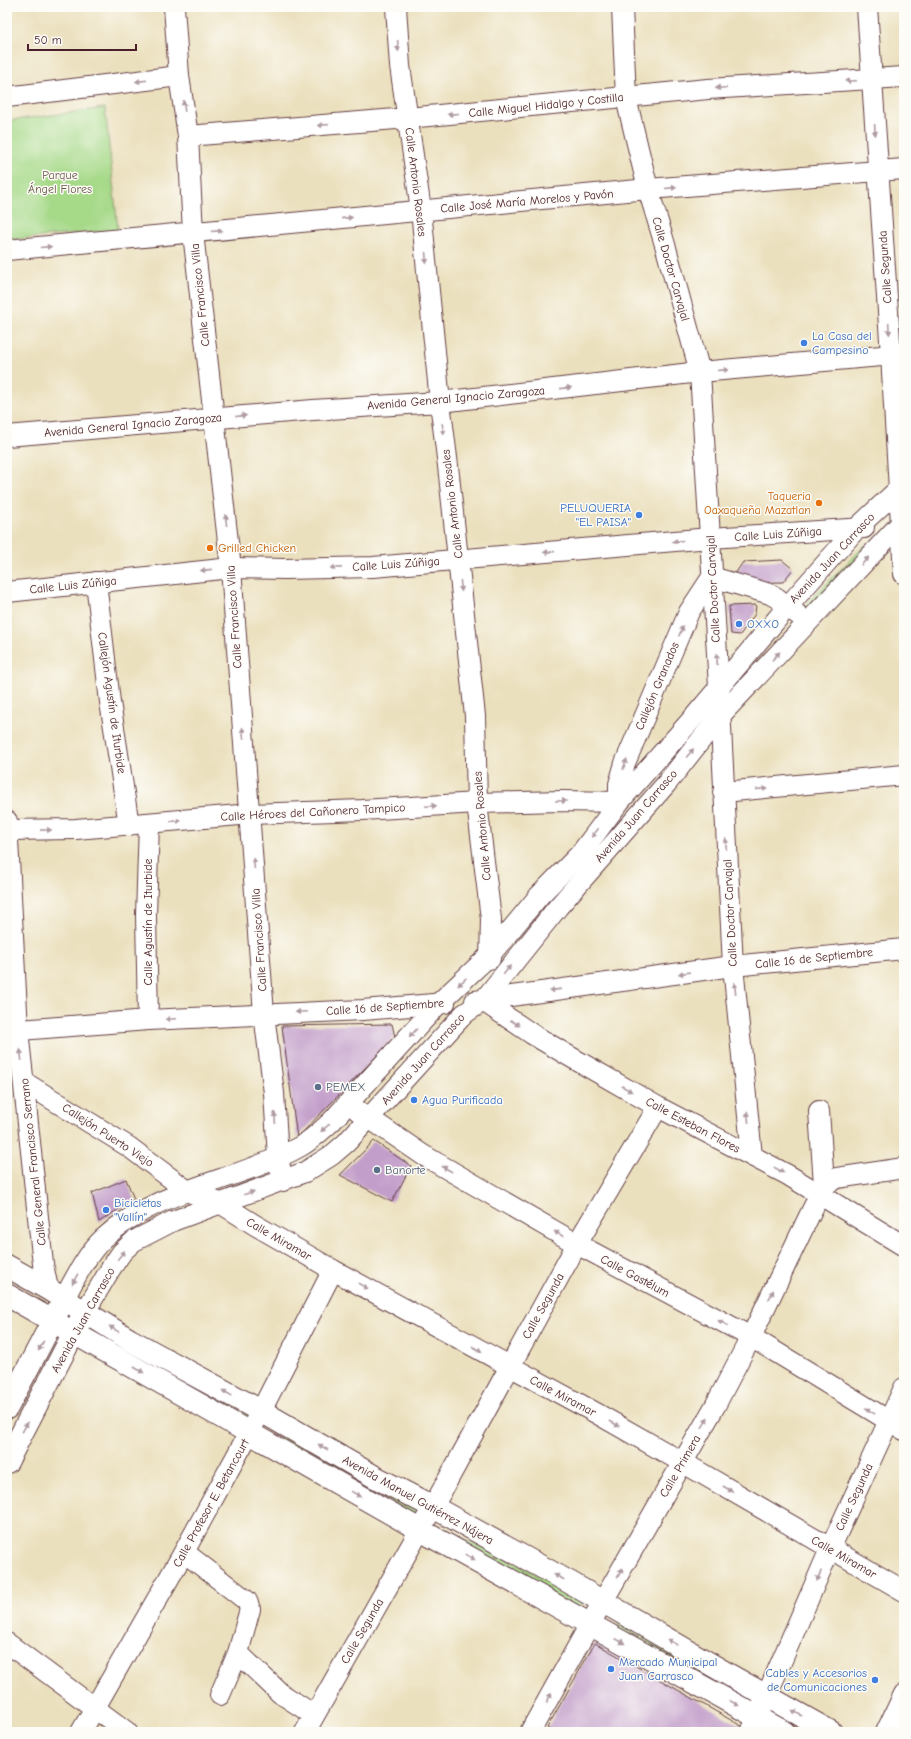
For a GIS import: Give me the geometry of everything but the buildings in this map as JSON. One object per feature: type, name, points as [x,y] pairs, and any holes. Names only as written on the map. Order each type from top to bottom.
[{"type":"main road","name":"Avenida Manuel Gutiérrez Nájera","points":[[7,1266],[56,1294],[130,1340],[261,1411],[375,1478],[433,1507],[603,1602],[831,1732]]},
{"type":"main road","name":"Avenida Juan Carrasco","points":[[7,1408],[54,1321],[56,1294]]},
{"type":"main road","name":"Avenida Manuel Gutiérrez Nájera","points":[[7,1296],[75,1332],[420,1530],[590,1624],[754,1724],[784,1732]]},
{"type":"main road","name":"Avenida Juan Carrasco","points":[[7,1462],[85,1312]]},
{"type":"street","name":"Calle Francisco Villa","points":[[174,7],[179,76],[188,136],[193,233],[231,568],[239,691],[251,814],[264,1014],[274,1093],[278,1157],[283,1181]]},
{"type":"street","name":"Calle Antonio Rosales","points":[[396,7],[400,66],[421,210],[440,402],[459,559],[475,716],[477,803],[491,919],[490,955],[483,1001]]},
{"type":"street","name":"Calle Doctor Carvajal","points":[[622,7],[626,98],[648,190],[666,248],[700,372],[719,687],[719,717],[733,966],[752,1156]]},
{"type":"street","name":"Calle Segunda","points":[[867,7],[878,171],[898,355],[904,574]]},
{"type":"street","points":[[7,97],[179,76]]},
{"type":"street","name":"Calle Miguel Hidalgo y Costilla","points":[[188,136],[408,118],[708,89],[904,77]]},
{"type":"street","name":"Calle José María Morelos y Pavón","points":[[7,250],[421,210],[904,169]]},
{"type":"street","name":"Avenida General Ignacio Zaragoza","points":[[7,436],[214,418],[440,402],[700,372],[898,355]]},
{"type":"street","name":"Avenida Juan Carrasco","points":[[56,1294],[77,1275],[103,1239],[119,1226],[156,1204],[278,1157],[301,1146],[332,1121],[439,1004],[490,955],[539,896],[581,853],[619,802],[788,606],[857,528],[902,486]]},
{"type":"street","name":"Avenida Juan Carrasco","points":[[85,1312],[122,1252],[134,1241],[166,1224],[305,1172],[332,1155],[346,1143],[464,1014],[483,1001],[558,907],[636,816],[667,783],[719,717],[903,522]]},
{"type":"street","name":"Calle Luis Zúñiga","points":[[7,592],[231,568],[285,569],[373,567],[710,538],[857,528],[903,522]]},
{"type":"street","points":[[712,577],[770,594],[788,606],[807,623]]},
{"type":"street","name":"Callejón Granados","points":[[619,802],[619,784],[625,763],[689,612],[712,577]]},
{"type":"street","name":"Callejón Agustín de Iturbide","points":[[96,582],[110,702],[129,825]]},
{"type":"street","points":[[723,792],[904,775]]},
{"type":"street","name":"Calle Héroes del Cañonero Tampico","points":[[7,827],[76,829],[251,814],[362,810],[477,803],[561,801],[619,802]]},
{"type":"street","points":[[619,802],[636,816]]},
{"type":"street","name":"Calle Agustín de Iturbide","points":[[148,1020],[146,915],[149,823]]},
{"type":"street","name":"Calle General Francisco Serrano","points":[[7,827],[13,1030],[24,1082],[43,1264],[56,1294]]},
{"type":"street","name":"Calle 16 de Septiembre","points":[[13,1030],[148,1020],[363,1010],[483,1001],[733,966],[904,949]]},
{"type":"street","name":"Calle Esteban Flores","points":[[483,1001],[532,1034],[658,1107],[752,1156],[822,1189],[904,1246]]},
{"type":"street","name":"Callejón Puerto Viejo","points":[[24,1082],[129,1147],[189,1192],[220,1203]]},
{"type":"street","name":"Calle Gastélum","points":[[348,1104],[423,1155],[577,1244],[751,1337],[897,1426]]},
{"type":"street","name":"Calle Segunda","points":[[305,1732],[433,1507],[577,1244],[658,1107]]},
{"type":"street","points":[[819,1111],[822,1189]]},
{"type":"street","points":[[822,1189],[837,1178],[904,1168]]},
{"type":"street","name":"Calle Primera","points":[[531,1732],[590,1624],[715,1406],[751,1337],[822,1189]]},
{"type":"street","name":"Calle Miramar","points":[[220,1203],[255,1225],[334,1270],[682,1462],[904,1592]]},
{"type":"street","name":"Calle Profesor E. Betancourt","points":[[81,1732],[184,1552],[261,1411],[334,1270]]},
{"type":"street","name":"Calle Segunda","points":[[754,1724],[830,1549],[897,1426],[904,1388]]},
{"type":"street","points":[[184,1552],[249,1604],[250,1609],[238,1653],[220,1695]]},
{"type":"street","points":[[7,1643],[127,1732]]},
{"type":"street","points":[[238,1653],[280,1693],[314,1714]]},
{"type":"street","points":[[886,1732],[904,1694]]},
{"type":"green space","name":"Parque Ángel Flores","points":[[105,108],[118,230],[7,240],[7,121]]},
{"type":"green space","points":[[865,545],[870,549],[810,615],[802,608]]},
{"type":"green space","points":[[117,1341],[251,1416],[252,1425],[114,1344]]},
{"type":"green space","points":[[281,1433],[417,1508],[418,1513],[415,1516],[278,1440]]},
{"type":"green space","points":[[450,1533],[474,1544],[482,1544],[581,1599],[582,1604],[578,1609],[448,1535]]},
{"type":"green space","points":[[622,1620],[751,1699],[746,1704],[619,1633],[616,1626]]},
{"type":"place","name":"La Casa del Campesino","points":[[804,343]]},
{"type":"place","name":"Taqueria Oaxaqueña Mazatlan","points":[[819,503]]},
{"type":"place","name":"PELUQUERIA \"EL PAISA\"","points":[[639,515]]},
{"type":"place","name":"Grilled Chicken","points":[[210,548]]},
{"type":"place","name":"OXXO","points":[[739,624]]},
{"type":"place","name":"PEMEX","points":[[318,1087]]},
{"type":"place","name":"Agua Purificada","points":[[414,1100]]},
{"type":"place","name":"Banorte","points":[[377,1170]]},
{"type":"place","name":"Bicicletas \"Vallín\"","points":[[106,1210]]},
{"type":"place","name":"Mercado Municipal Juan Carrasco","points":[[611,1669]]},
{"type":"place","name":"Cables y Accesorios de Comunicaciones","points":[[875,1680]]}]
